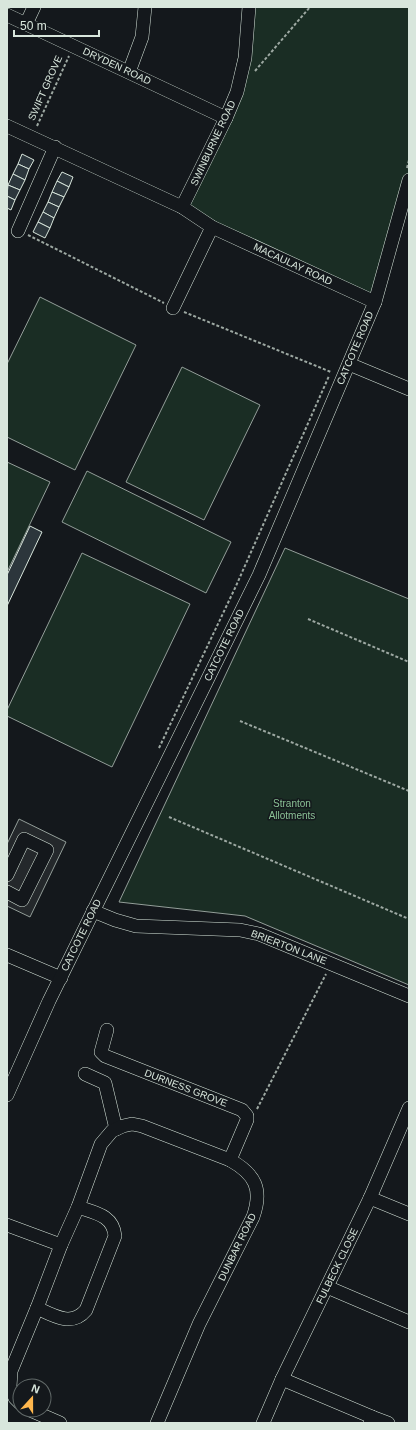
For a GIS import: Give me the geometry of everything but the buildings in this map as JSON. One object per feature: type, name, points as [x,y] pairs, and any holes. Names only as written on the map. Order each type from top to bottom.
[{"type":"street","points":[[26,24],[34,7]]},
{"type":"street","points":[[129,72],[142,37],[145,7]]},
{"type":"street","name":"SWINBURNE ROAD","points":[[182,207],[226,118],[237,92],[245,58],[249,7]]},
{"type":"street","name":"DRYDEN ROAD","points":[[7,15],[226,118]]},
{"type":"street","name":"MACAULAY ROAD","points":[[7,126],[182,207],[212,227],[375,302]]},
{"type":"street","points":[[18,230],[55,147]]},
{"type":"street","name":"CATCOTE ROAD","points":[[7,1095],[34,1032],[60,978],[259,575],[375,302],[407,177]]},
{"type":"street","points":[[173,308],[212,227]]},
{"type":"street","points":[[349,364],[409,389]]},
{"type":"street","points":[[7,875],[10,860],[24,839],[47,850],[22,900],[7,892]]},
{"type":"street","name":"BRIERTON LANE","points":[[93,911],[115,920],[136,926],[240,930],[259,934],[409,996]]},
{"type":"street","points":[[7,955],[60,978]]},
{"type":"street","name":"DURNESS GROVE","points":[[108,1030],[101,1052],[105,1056],[242,1110],[247,1116],[247,1120]]},
{"type":"street","points":[[12,1391],[10,1387],[11,1371],[61,1245],[78,1207],[101,1144],[116,1129],[105,1083],[85,1074]]},
{"type":"street","name":"FULBECK CLOSE","points":[[263,1423],[282,1379],[370,1198],[409,1108]]},
{"type":"street","points":[[230,1160],[247,1120]]},
{"type":"street","name":"DUNBAR ROAD","points":[[116,1129],[132,1124],[142,1126],[230,1160],[246,1171],[254,1181],[258,1192],[257,1205],[253,1216],[199,1324],[157,1423]]},
{"type":"street","points":[[370,1198],[409,1214]]},
{"type":"street","points":[[37,1308],[61,1319],[69,1320],[76,1318],[86,1310],[115,1236],[114,1229],[105,1217],[78,1207]]},
{"type":"street","points":[[7,1225],[61,1245]]},
{"type":"street","points":[[327,1287],[409,1322]]},
{"type":"street","points":[[282,1379],[371,1420],[388,1423]]},
{"type":"street","points":[[48,1418],[60,1423]]},
{"type":"path","points":[[252,74],[310,7]]},
{"type":"path","name":"SWIFT GROVE","points":[[32,137],[73,46]]},
{"type":"path","points":[[407,177],[409,160]]},
{"type":"path","points":[[158,751],[236,586],[331,372]]},
{"type":"path","points":[[308,620],[409,662]]},
{"type":"path","points":[[240,721],[409,791]]},
{"type":"path","points":[[168,817],[409,919]]},
{"type":"path","points":[[247,1120],[256,1111],[332,964]]},
{"type":"green space","points":[[249,7],[409,7],[409,180],[375,302],[182,207],[226,118]]},
{"type":"green space","points":[[40,297],[136,345],[75,470],[7,437],[7,364]]},
{"type":"green space","points":[[182,367],[260,405],[204,520],[126,482]]},
{"type":"green space","points":[[7,462],[50,482],[8,570],[7,569]]},
{"type":"green space","points":[[87,471],[231,542],[206,593],[62,522]]},
{"type":"green space","name":"Stranton Allotments","points":[[285,548],[409,599],[409,985],[245,916],[119,902]]},
{"type":"green space","points":[[82,553],[190,604],[112,767],[7,716],[7,710]]},
{"type":"shaded area","points":[[19,819],[66,842],[30,917],[7,906],[7,844]]}]
